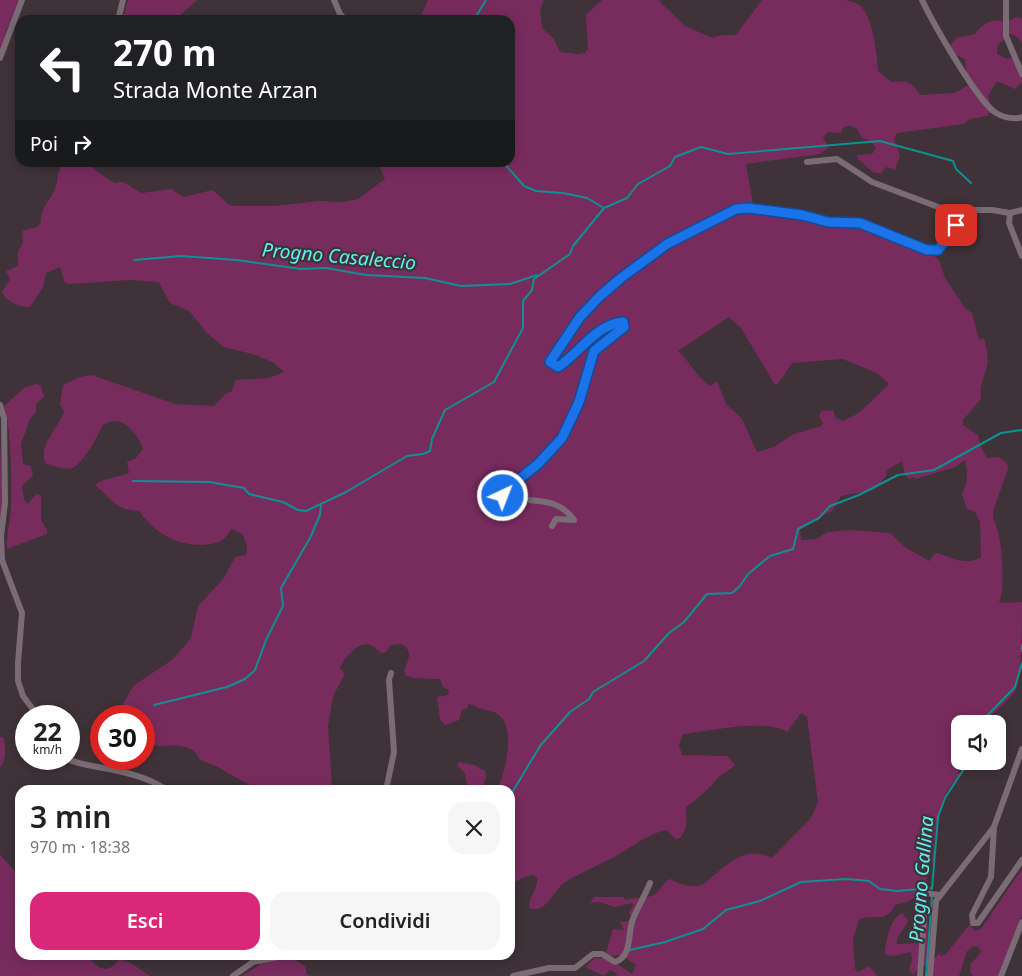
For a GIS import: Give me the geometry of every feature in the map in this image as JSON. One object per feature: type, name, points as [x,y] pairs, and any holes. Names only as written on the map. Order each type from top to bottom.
[{"type":"street","points":[[16,15],[22,0]]},
{"type":"street","points":[[119,15],[123,0]]},
{"type":"street","points":[[334,0],[341,15]]},
{"type":"street","points":[[922,0],[935,25],[982,100],[995,112],[1010,119],[1022,117]]},
{"type":"street","points":[[1006,0],[1006,36],[1022,74]]},
{"type":"street","points":[[0,58],[15,18]]},
{"type":"street","points":[[807,162],[836,159],[872,182],[962,216]]},
{"type":"street","points":[[552,526],[556,519],[574,520],[567,510],[552,502],[511,498],[503,496],[503,492],[538,464],[562,438],[579,402],[594,351],[624,327],[623,322],[613,323],[579,348],[558,367],[550,362],[580,317],[600,296],[667,244],[742,208],[782,212],[828,222],[860,223],[927,250],[938,250],[962,216],[974,210],[1010,212],[1022,210]]},
{"type":"street","points":[[1010,212],[1009,223],[1022,256]]},
{"type":"street","points":[[0,406],[4,418],[5,503],[1,536],[2,560],[22,613],[18,681],[23,696],[30,705]]},
{"type":"street","points":[[387,785],[394,752],[389,680],[391,673]]},
{"type":"street","points":[[1022,748],[994,827],[991,877],[972,915],[972,922],[978,923],[1022,860]]},
{"type":"street","points":[[80,764],[122,771],[146,778],[158,785]]},
{"type":"street","points":[[930,976],[933,917],[937,895],[994,827]]},
{"type":"street","points":[[513,976],[549,968],[575,968],[592,954],[597,953],[615,962],[619,961],[628,948],[631,922],[650,883]]},
{"type":"street","points":[[920,976],[924,915],[923,896],[926,893],[937,895]]},
{"type":"street","points":[[1001,976],[1022,922]]},
{"type":"street","points":[[233,976],[251,960]]},
{"type":"shaded area","points":[[0,0],[21,0],[7,29],[0,53]]},
{"type":"shaded area","points":[[128,0],[197,0],[180,15],[124,15]]},
{"type":"shaded area","points":[[428,0],[544,0],[540,10],[542,28],[554,39],[560,52],[577,54],[585,53],[588,49],[586,15],[602,0],[658,0],[685,26],[712,38],[721,35],[736,35],[762,0],[845,0],[856,3],[866,15],[873,34],[878,71],[891,82],[911,84],[920,95],[955,93],[968,85],[965,59],[952,53],[950,46],[956,38],[975,34],[982,26],[989,22],[997,20],[1008,22],[1016,17],[1022,18],[1022,43],[1016,36],[1009,34],[997,46],[997,54],[1007,59],[1013,58],[1022,68],[1022,82],[1015,89],[997,81],[988,96],[992,110],[987,116],[970,119],[964,124],[897,133],[894,139],[900,155],[895,170],[886,167],[881,173],[874,173],[858,159],[857,155],[872,154],[876,148],[870,141],[861,137],[857,129],[849,125],[843,128],[841,133],[827,132],[823,138],[829,147],[820,154],[746,164],[754,209],[857,224],[866,231],[896,239],[933,255],[939,260],[945,278],[965,308],[972,313],[979,340],[984,338],[987,352],[988,363],[981,386],[981,399],[963,420],[963,425],[978,435],[980,445],[987,458],[999,457],[1007,463],[1008,469],[994,508],[993,519],[999,535],[1003,573],[999,603],[1022,602],[1021,660],[1016,690],[993,715],[951,715],[951,770],[958,770],[959,774],[947,790],[940,810],[934,845],[934,863],[932,862],[929,866],[925,891],[907,902],[895,905],[891,912],[883,917],[859,919],[853,940],[855,969],[858,972],[869,966],[877,976],[616,976],[617,973],[610,970],[604,976],[585,967],[595,958],[608,958],[632,974],[636,965],[622,955],[610,956],[606,953],[613,929],[624,930],[620,922],[632,920],[629,912],[634,905],[631,903],[615,907],[600,902],[590,903],[594,897],[623,897],[626,900],[649,897],[670,879],[686,885],[702,885],[741,856],[755,854],[772,858],[811,818],[818,802],[807,717],[801,713],[787,732],[777,728],[752,726],[683,734],[679,745],[682,755],[727,756],[735,765],[721,775],[686,807],[686,826],[683,834],[676,840],[667,830],[647,837],[616,856],[564,883],[545,905],[535,909],[529,908],[529,904],[535,890],[537,878],[534,875],[527,876],[515,882],[515,785],[499,785],[508,752],[505,723],[496,713],[468,704],[468,708],[462,710],[459,720],[445,725],[440,719],[437,697],[448,695],[449,690],[443,687],[440,679],[412,678],[405,675],[404,671],[409,653],[408,649],[401,644],[390,645],[386,652],[381,653],[372,646],[362,645],[348,655],[340,668],[345,674],[333,696],[328,726],[332,785],[249,785],[216,766],[200,760],[190,748],[175,745],[155,746],[155,705],[123,705],[133,686],[172,660],[191,638],[198,606],[224,578],[235,557],[246,555],[247,547],[243,534],[231,529],[223,540],[212,544],[192,544],[174,540],[152,526],[139,511],[125,509],[114,503],[95,485],[103,480],[129,473],[127,462],[135,459],[143,449],[136,435],[124,423],[112,421],[102,426],[85,456],[76,466],[62,468],[45,463],[44,450],[64,412],[60,404],[63,385],[80,377],[92,375],[175,404],[214,406],[225,394],[231,392],[236,380],[269,378],[284,372],[274,363],[256,355],[224,347],[207,333],[189,311],[170,303],[159,282],[130,280],[69,284],[65,283],[60,267],[46,273],[43,287],[30,307],[14,303],[6,298],[2,292],[10,279],[6,271],[18,266],[18,251],[23,243],[22,231],[37,227],[41,222],[43,209],[55,189],[62,167],[92,167],[115,183],[123,182],[141,193],[171,189],[183,197],[213,190],[229,205],[236,206],[275,206],[320,201],[343,202],[358,199],[385,179],[380,167],[515,167],[515,15],[421,15]],"holes":[[[729,317],[741,328],[777,385],[792,363],[843,359],[877,373],[888,383],[859,413],[843,421],[836,418],[833,410],[821,411],[819,417],[823,423],[821,426],[794,434],[774,447],[757,452],[742,419],[726,404],[717,381],[711,386],[697,374],[678,351]],[[965,460],[966,484],[962,494],[967,509],[975,512],[980,522],[981,557],[975,560],[963,561],[935,553],[929,561],[905,547],[890,533],[848,530],[828,532],[816,539],[801,540],[800,529],[832,511],[841,496],[874,490],[886,476],[887,470],[902,461],[905,475],[909,479],[913,477],[916,479],[955,467]]]},
{"type":"shaded area","points":[[37,384],[41,386],[44,397],[36,404],[36,412],[30,419],[21,444],[23,464],[31,466],[33,476],[22,486],[24,500],[28,504],[36,494],[41,495],[41,520],[47,530],[47,534],[7,549],[11,512],[11,470],[10,439],[4,406],[25,387]]},
{"type":"shaded area","points":[[0,440],[3,507],[0,528]]},
{"type":"shaded area","points":[[0,737],[3,737],[5,753],[0,767]]},
{"type":"shaded area","points":[[459,762],[474,765],[485,771],[486,777],[484,785],[467,785],[465,774],[457,765]]},
{"type":"shaded area","points":[[0,855],[15,872],[15,960],[91,960],[99,967],[107,969],[119,960],[122,960],[134,965],[150,976],[0,976]]},
{"type":"shaded area","points":[[1022,869],[1022,914],[998,976],[973,976],[970,972],[971,964],[981,952],[979,948],[974,946],[967,951],[959,976],[934,976],[926,966],[922,965],[913,975],[909,969],[912,960],[911,952],[893,956],[885,955],[887,937],[892,924],[898,915],[902,913],[908,920],[898,937],[897,944],[920,943],[920,906],[927,915],[930,958],[935,958],[939,953],[941,956],[945,955],[970,924],[974,931],[981,929]]},
{"type":"shaded area","points":[[259,960],[295,960],[305,966],[307,975],[316,976],[242,976],[260,965]]},
{"type":"waterway","points":[[477,15],[486,0]]},
{"type":"waterway","points":[[133,481],[210,482],[244,488],[249,494],[283,502],[298,510],[306,511],[346,492],[407,456],[430,451],[432,439],[445,410],[494,382],[523,328],[523,301],[532,290],[534,279],[570,254],[573,246],[604,208],[627,198],[638,184],[670,166],[675,157],[701,147],[728,154],[880,141],[953,161],[956,169],[971,183]]},
{"type":"waterway","points":[[507,167],[524,186],[536,191],[563,193],[587,198],[604,208]]},
{"type":"waterway","name":"Progno Casaleccio","points":[[134,260],[181,256],[237,260],[301,269],[326,268],[366,275],[425,278],[461,286],[510,284],[537,275]]},
{"type":"waterway","points":[[515,788],[540,746],[570,712],[589,699],[593,692],[644,661],[669,633],[684,622],[707,594],[732,593],[740,586],[748,574],[770,556],[793,549],[798,529],[819,518],[830,506],[859,495],[898,475],[934,470],[1001,433],[1022,430]]},
{"type":"waterway","points":[[154,705],[227,687],[245,679],[255,670],[266,640],[283,606],[281,588],[310,538],[320,515],[321,504]]},
{"type":"waterway","name":"Progno Gallina","points":[[1022,645],[1022,651]]},
{"type":"waterway","name":"Progno Gallina","points":[[988,715],[1015,687],[1022,663]]},
{"type":"waterway","name":"Progno Gallina","points":[[932,889],[938,817],[945,798],[963,770]]},
{"type":"waterway","points":[[630,950],[665,942],[703,929],[726,910],[760,901],[801,882],[846,879],[869,881],[880,889],[897,891],[932,888]]},
{"type":"waterway","name":"Progno Gallina","points":[[926,976],[932,896]]},
{"type":"route","points":[[503,496],[503,492],[538,464],[562,438],[579,402],[588,365],[594,351],[603,341],[624,327],[623,322],[613,323],[579,348],[566,362],[558,367],[550,362],[568,334],[580,317],[600,296],[667,244],[690,231],[710,224],[736,209],[748,208],[802,215],[828,222],[860,223],[927,250],[938,250],[956,225]]}]
